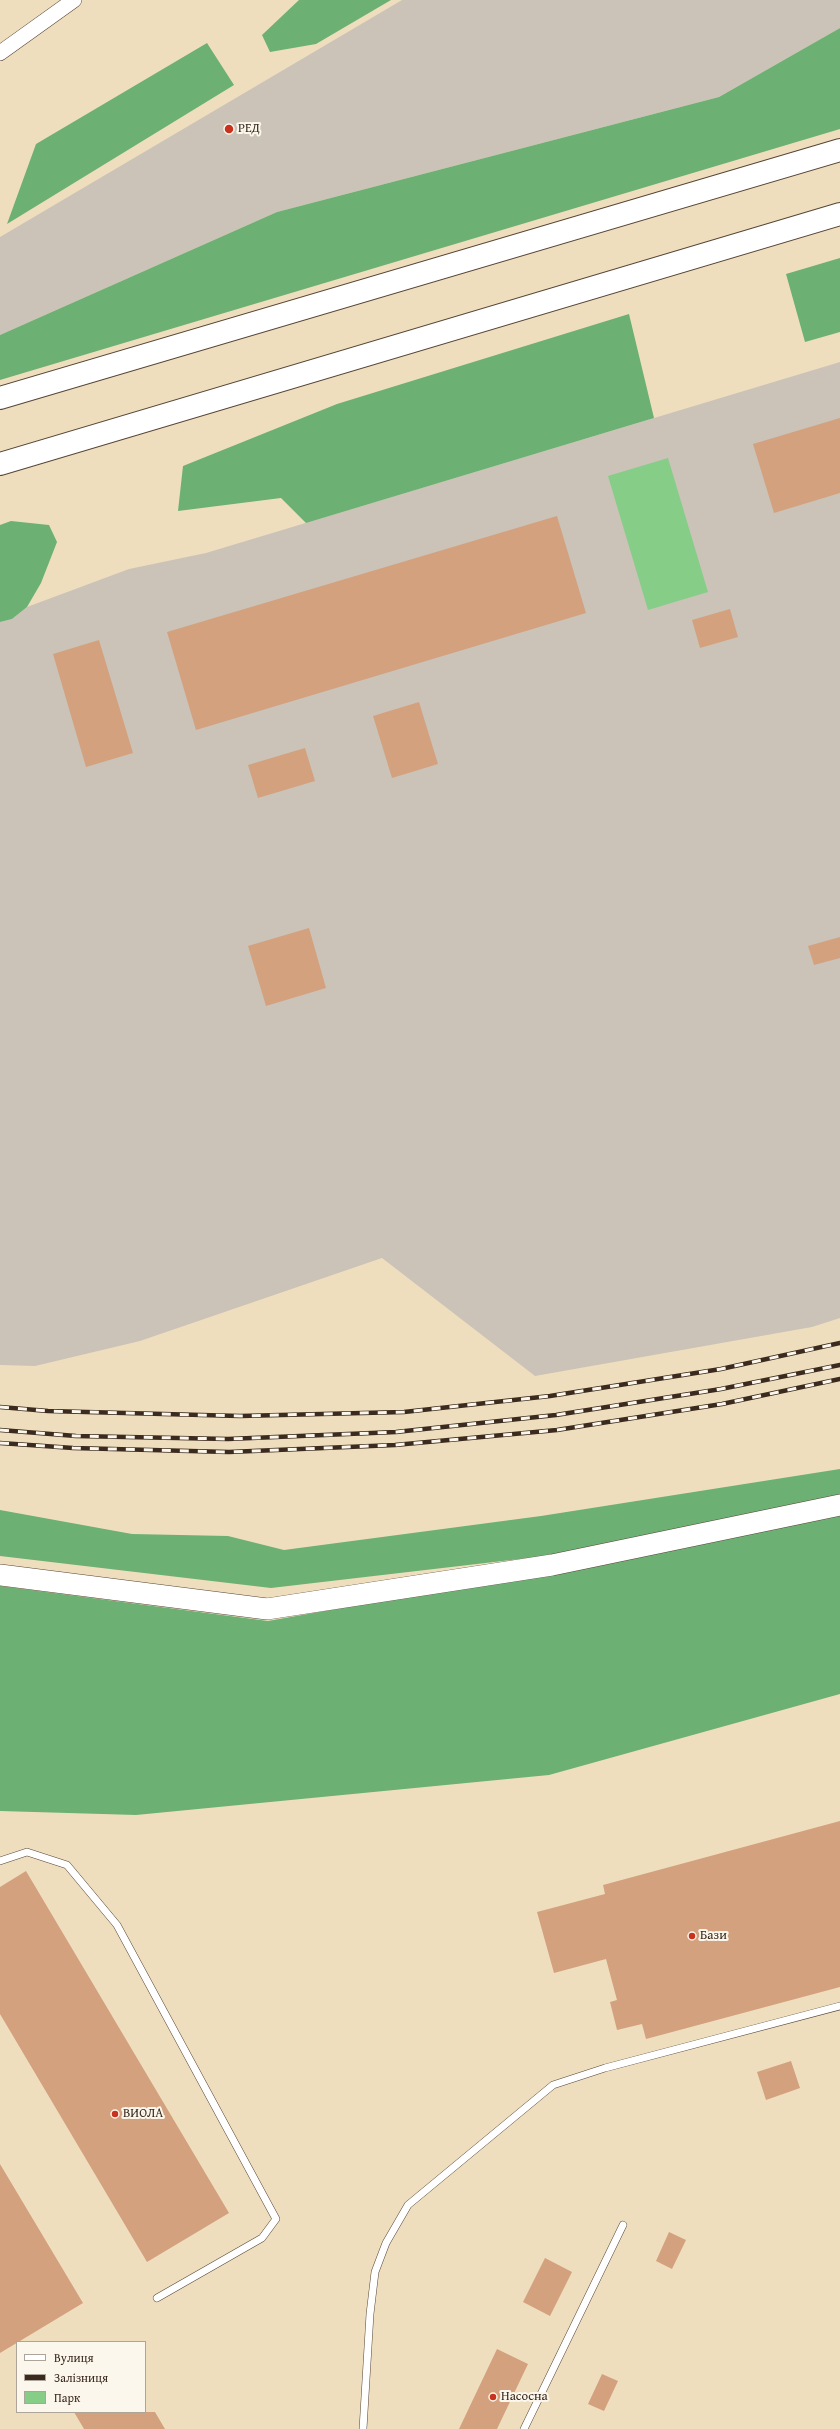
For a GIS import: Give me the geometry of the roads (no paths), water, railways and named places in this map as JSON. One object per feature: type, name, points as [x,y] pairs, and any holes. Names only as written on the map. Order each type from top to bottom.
[{"type":"main road","points":[[0,398],[840,150]]},
{"type":"main road","points":[[0,464],[840,214]]},
{"type":"street","points":[[0,53],[74,0]]},
{"type":"street","points":[[0,1575],[267,1609],[552,1565],[840,1505]]},
{"type":"lane","points":[[0,1861],[27,1852],[67,1865],[117,1925],[276,2219],[262,2238],[157,2298]]},
{"type":"lane","points":[[363,2429],[370,2314],[375,2272],[386,2243],[408,2205],[553,2085],[605,2068],[840,2006]]},
{"type":"lane","points":[[524,2429],[623,2224]]},
{"type":"railway","points":[[0,1407],[48,1411],[240,1416],[404,1412],[550,1396],[721,1369],[840,1343]]},
{"type":"railway","points":[[0,1430],[76,1436],[228,1439],[396,1432],[556,1415],[721,1389],[840,1365]]},
{"type":"railway","points":[[0,1443],[73,1448],[229,1452],[395,1445],[557,1430],[722,1404],[840,1379]]},
{"type":"place","name":"РЕД","points":[[229,129]]},
{"type":"place","name":"Бази","points":[[692,1936]]},
{"type":"place","name":"ВИОЛА","points":[[115,2114]]},
{"type":"place","name":"Насосна","points":[[493,2397]]}]
